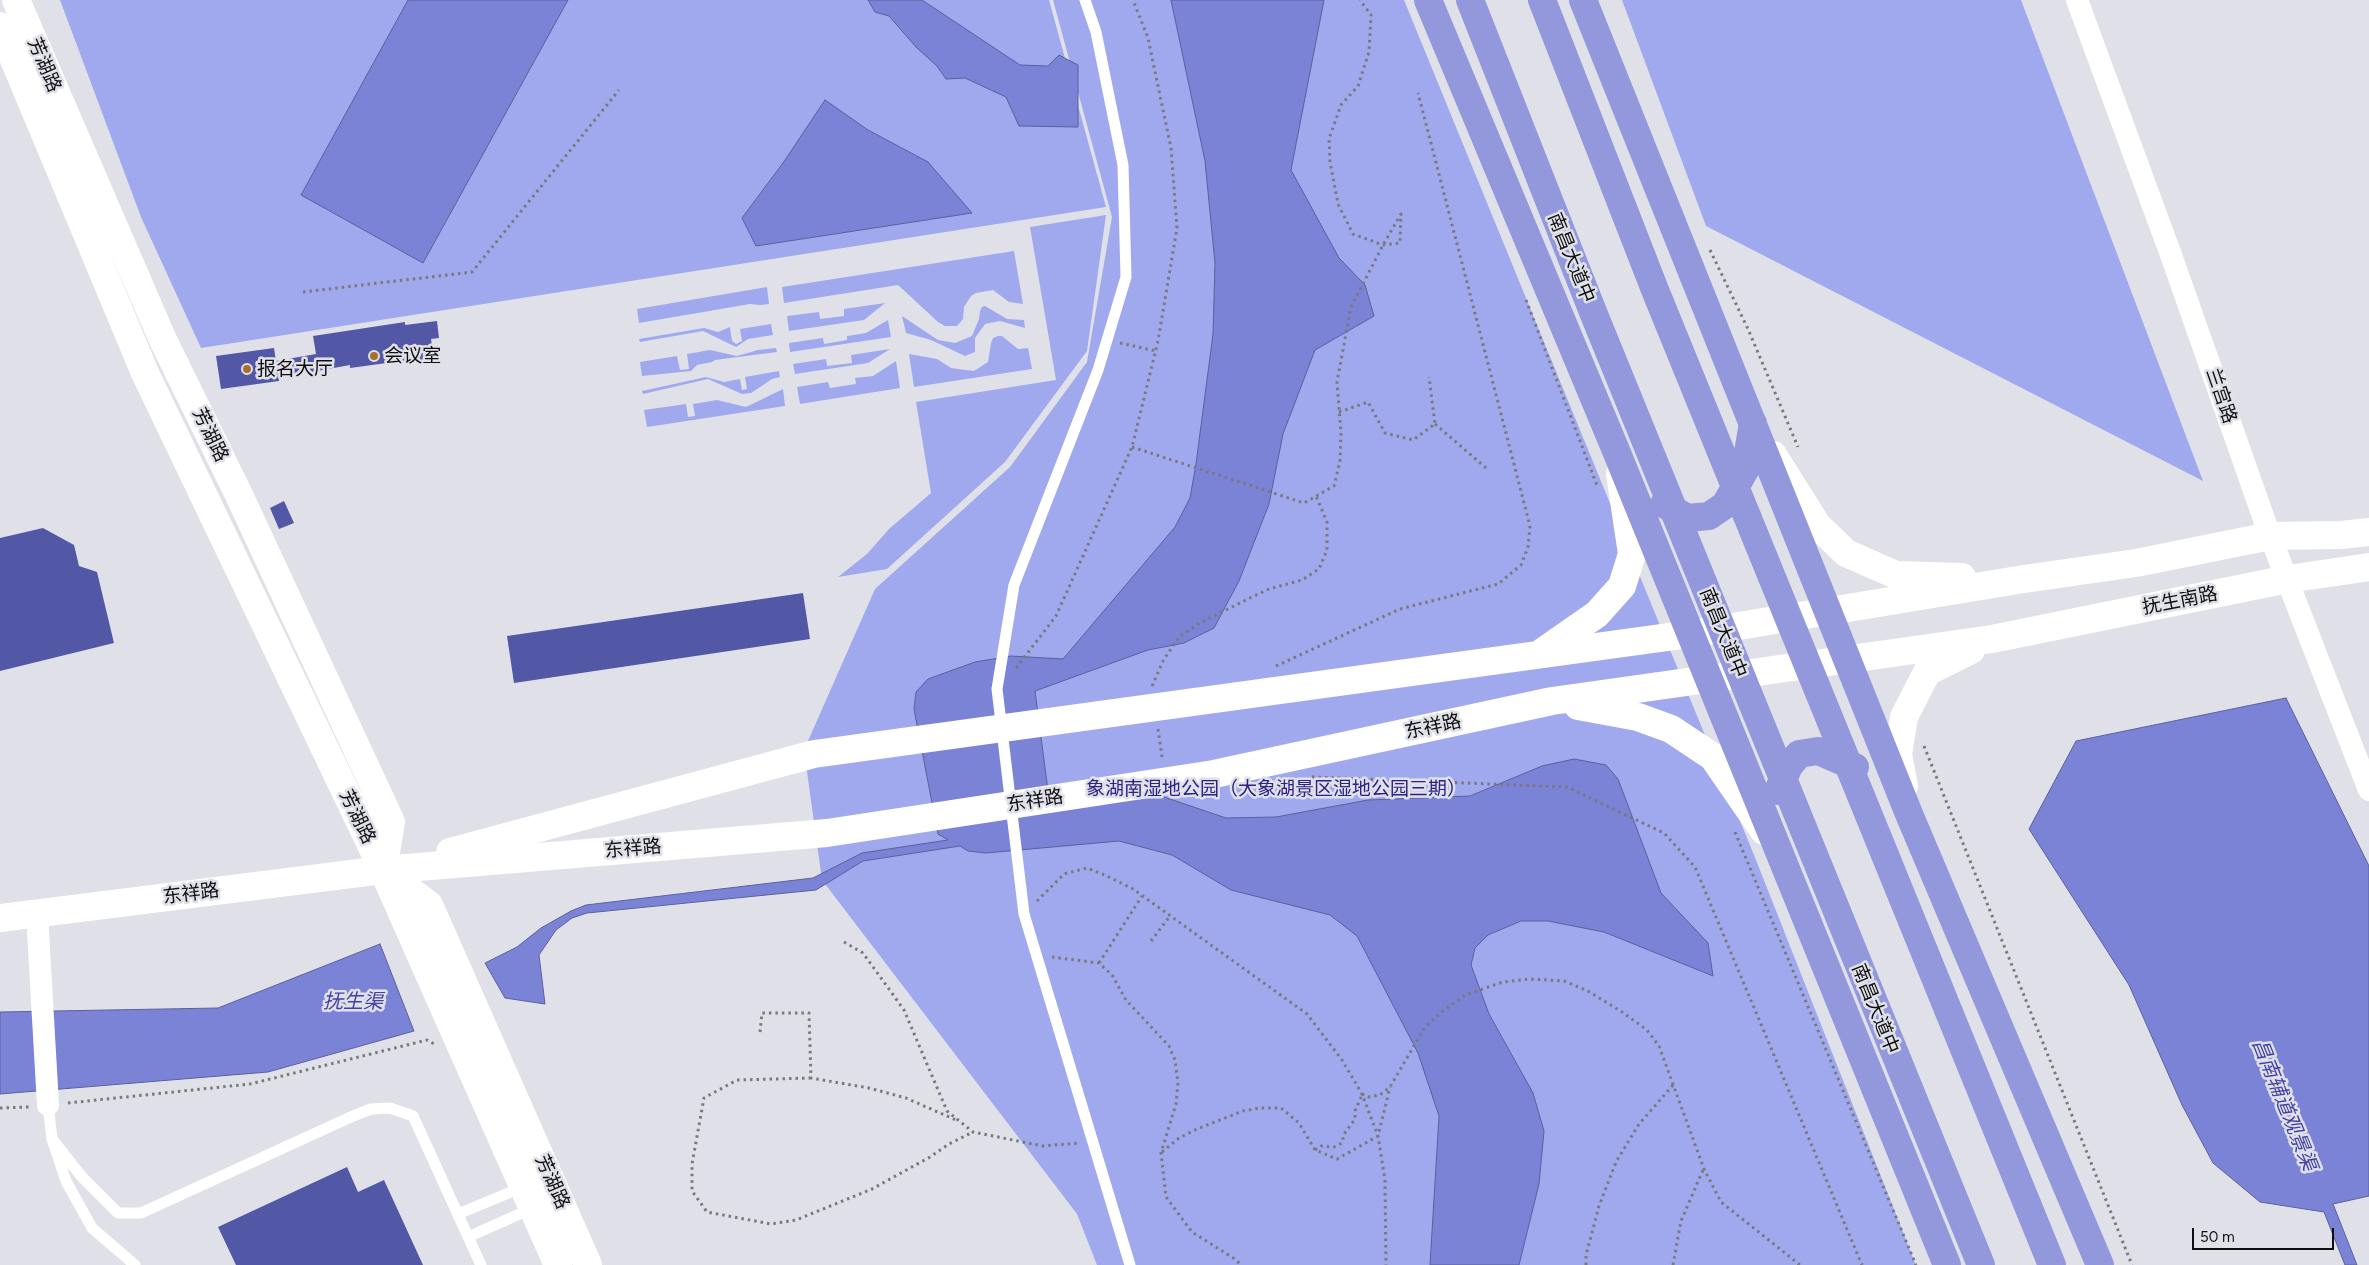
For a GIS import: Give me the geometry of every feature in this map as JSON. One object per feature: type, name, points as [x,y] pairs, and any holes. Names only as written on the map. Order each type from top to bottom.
[{"type":"highway","points":[[1428,0],[1617,453],[1947,1265]]},
{"type":"highway","name":"南昌大道中","points":[[1470,0],[1593,312],[1886,1036],[1981,1265]]},
{"type":"highway","points":[[1542,0],[1655,290],[2052,1265]]},
{"type":"highway","points":[[1583,0],[1909,814],[2100,1265]]},
{"type":"highway","points":[[1617,453],[1663,504],[1687,518],[1709,516],[1725,505],[1744,470],[1753,423]]},
{"type":"highway","points":[[1777,849],[1777,794],[1789,766],[1799,754],[1818,751],[1852,765],[1909,814]]},
{"type":"main road","name":"芳湖路","points":[[16,0],[163,340],[239,495],[391,822],[383,870]]},
{"type":"main road","name":"芳湖路","points":[[0,26],[145,373],[383,870],[558,1265]]},
{"type":"main road","points":[[1753,423],[1817,525],[1846,553],[1896,575],[2024,579],[2136,563],[2270,536],[2341,536],[2369,532]]},
{"type":"main road","points":[[1536,656],[1597,614],[1622,586],[1632,554],[1617,453]]},
{"type":"main road","name":"抚生南路","points":[[1992,640],[2288,579],[2369,567]]},
{"type":"main road","name":"东祥路","points":[[383,870],[814,754],[1690,634],[2024,579]]},
{"type":"main road","name":"东祥路","points":[[0,918],[383,870],[827,833],[1214,774],[1552,701],[1992,640]]},
{"type":"main road","points":[[1909,814],[1898,754],[1904,716],[1927,672],[1992,640]]},
{"type":"main road","points":[[1552,701],[1638,717],[1671,729],[1713,757],[1777,849]]},
{"type":"main road","name":"芳湖路","points":[[383,870],[429,905],[588,1265]]},
{"type":"street","name":"兰宫路","points":[[2077,0],[2168,246],[2270,536],[2369,790]]},
{"type":"street","points":[[38,914],[48,1106]]},
{"type":"lane","points":[[1085,0],[1096,32],[1122,166],[1126,277],[1094,379],[1014,585],[997,693],[1024,914],[1130,1265]]},
{"type":"lane","points":[[48,1106],[52,1139],[66,1181],[92,1228],[135,1265]]},
{"type":"lane","points":[[52,1139],[82,1177],[118,1213],[142,1213],[353,1116],[371,1110],[390,1108],[413,1116],[481,1265]]},
{"type":"lane","points":[[458,1214],[528,1197]]},
{"type":"lane","points":[[468,1237],[528,1197]]},
{"type":"path","points":[[997,693],[1056,616],[1132,447],[1156,351],[1177,228],[1171,148],[1148,38],[1133,0]]},
{"type":"path","points":[[1132,447],[1304,503],[1334,486],[1340,461],[1337,382],[1351,307],[1383,245],[1401,214],[1400,243],[1383,245],[1353,234],[1338,204],[1330,162],[1329,139],[1341,105],[1358,86],[1369,52],[1371,15],[1360,0]]},
{"type":"path","points":[[303,292],[472,272],[619,90]]},
{"type":"path","points":[[1273,668],[1400,609],[1498,584],[1520,564],[1528,546],[1530,526],[1418,93]]},
{"type":"path","points":[[1710,249],[1748,329],[1799,451]]},
{"type":"path","points":[[1525,298],[1599,492]]},
{"type":"path","points":[[1107,340],[1156,351]]},
{"type":"path","points":[[1429,377],[1435,424],[1486,468]]},
{"type":"path","points":[[1339,412],[1368,402],[1385,433],[1413,440],[1435,424]]},
{"type":"path","points":[[1153,693],[1152,684],[1160,667],[1180,636],[1200,623],[1252,597],[1269,589],[1302,580],[1318,569],[1327,550],[1327,522],[1316,496]]},
{"type":"path","points":[[1157,720],[1162,757]]},
{"type":"path","points":[[1924,739],[1924,748],[2132,1265]]},
{"type":"path","points":[[1302,777],[1567,786],[1664,834],[1695,867],[1862,1265]]},
{"type":"path","points":[[1734,830],[1916,1265]]},
{"type":"path","points":[[1024,914],[1064,874],[1087,868],[1107,876],[1142,896],[1307,1014],[1342,1060],[1362,1094],[1378,1136],[1385,1180],[1386,1265]]},
{"type":"path","points":[[1099,963],[1142,896]]},
{"type":"path","points":[[1151,940],[1170,916]]},
{"type":"path","points":[[844,942],[863,953],[900,1004],[914,1032],[947,1111],[973,1132],[1043,1146],[1093,1142]]},
{"type":"path","points":[[1037,956],[1099,963],[1112,975],[1126,1000],[1169,1046],[1175,1060],[1178,1083],[1176,1104],[1161,1152],[1166,1197],[1192,1232],[1235,1259],[1241,1265]]},
{"type":"path","points":[[1161,1152],[1179,1138],[1243,1111],[1259,1108],[1281,1108],[1299,1123],[1315,1150],[1337,1160],[1378,1136],[1390,1087],[1425,1027],[1443,1011],[1465,995],[1486,987],[1528,979],[1564,981],[1588,991],[1647,1030],[1659,1046],[1704,1169],[1721,1202],[1800,1265]]},
{"type":"path","points":[[760,1032],[762,1012],[809,1013],[811,1078]]},
{"type":"path","points":[[0,1108],[48,1106],[250,1084],[427,1040],[439,1046]]},
{"type":"path","points":[[961,1122],[906,1098],[869,1088],[811,1078],[737,1080],[704,1098],[692,1164],[692,1191],[707,1212],[772,1224],[796,1220],[872,1189],[973,1132]]},
{"type":"path","points":[[1586,1265],[1586,1255],[1599,1206],[1616,1162],[1639,1124],[1674,1083]]},
{"type":"path","points":[[1362,1094],[1368,1098],[1380,1095],[1390,1087]]},
{"type":"path","points":[[1315,1150],[1321,1146],[1334,1147],[1342,1143],[1344,1134],[1355,1119],[1355,1111],[1362,1094]]},
{"type":"path","points":[[1673,1265],[1681,1221],[1704,1169]]},
{"type":"green space","points":[[60,0],[1049,0],[1106,207],[201,348],[141,217]]},
{"type":"green space","name":"象湖南湿地公园（大象湖景区湿地公园三期）","points":[[1053,0],[1404,0],[1754,855],[1916,1265],[1097,1265],[1077,1214],[822,880],[804,750],[875,589],[1010,467],[1087,362],[1112,217]]},
{"type":"green space","points":[[1622,0],[2021,0],[2203,481],[1706,226]]},
{"type":"green space","points":[[1106,215],[1087,351],[1005,462],[887,569],[838,577],[867,554],[889,529],[931,493],[916,402],[1056,380],[1030,227]]},
{"type":"green space","points":[[1014,251],[1023,304],[1009,302],[993,290],[976,293],[971,296],[964,307],[963,319],[957,326],[945,326],[938,322],[898,285],[784,303],[782,287]]},
{"type":"green space","points":[[767,287],[769,304],[750,304],[639,323],[637,309]]},
{"type":"green space","points":[[885,303],[864,320],[789,331],[787,316],[819,312],[820,319],[844,316],[844,309]]},
{"type":"green space","points":[[985,306],[1007,319],[1024,320],[1025,328],[1000,321],[985,324],[975,338],[975,352],[965,356],[931,340],[906,333],[902,316],[938,340],[955,343],[972,336],[980,311]]},
{"type":"green space","points":[[888,320],[891,337],[790,352],[789,343],[823,338],[824,344],[847,340],[847,336],[866,333]]},
{"type":"green space","points":[[771,324],[773,335],[748,339],[736,347],[703,331],[640,342],[639,339],[704,328],[718,332],[730,327],[732,341],[736,344],[742,341],[740,329]]},
{"type":"green space","points":[[1002,336],[1018,349],[1028,348],[1032,369],[914,387],[909,354],[937,359],[951,368],[974,371],[988,362],[991,343],[993,338]]},
{"type":"green space","points":[[776,348],[777,352],[715,360],[697,365],[691,371],[642,376],[640,362],[677,356],[680,370],[689,369],[687,354],[710,350],[737,356],[758,350]]},
{"type":"green space","points":[[890,349],[868,363],[795,374],[793,364],[826,359],[827,366],[852,363],[851,355]]},
{"type":"green space","points":[[896,361],[900,388],[800,404],[797,387],[828,382],[830,388],[856,384],[855,378],[873,376]]},
{"type":"green space","points":[[779,371],[780,377],[772,379],[751,393],[742,394],[708,379],[643,394],[642,391],[706,377],[724,382],[740,379],[742,390],[747,389],[745,377]]},
{"type":"green space","points":[[783,389],[785,406],[647,427],[644,410],[686,404],[688,417],[695,416],[693,404],[717,400],[746,407]]},
{"type":"water","points":[[408,0],[568,0],[423,263],[301,195]]},
{"type":"water","points":[[868,0],[922,0],[1020,65],[1048,66],[1059,55],[1078,65],[1078,127],[1019,126],[1006,97],[965,78],[946,79],[937,66],[916,47],[889,16],[875,12]]},
{"type":"water","points":[[1171,0],[1324,0],[1291,170],[1339,258],[1365,285],[1374,316],[1315,350],[1283,434],[1269,504],[1239,581],[1214,628],[1184,643],[1148,650],[1035,691],[1050,806],[1161,796],[1226,818],[1276,817],[1368,800],[1470,796],[1542,766],[1574,759],[1606,765],[1618,779],[1661,893],[1708,943],[1713,976],[1604,932],[1548,921],[1521,921],[1488,935],[1475,948],[1471,965],[1489,1014],[1533,1093],[1544,1131],[1539,1184],[1519,1265],[1430,1265],[1439,1116],[1418,1053],[1357,936],[1330,915],[1231,890],[1172,855],[1119,841],[986,853],[968,851],[960,846],[863,861],[816,890],[587,913],[572,918],[556,930],[539,955],[545,1004],[505,998],[485,963],[517,947],[541,928],[586,905],[813,878],[862,853],[948,840],[938,834],[914,709],[916,692],[928,679],[975,662],[1011,656],[1063,659],[1175,527],[1190,498],[1196,464],[1213,334],[1215,263],[1205,161]]},
{"type":"water","points":[[825,100],[868,130],[928,162],[972,213],[756,246],[742,218],[783,163]]},
{"type":"water","name":"昌南辅道观景渠","points":[[2286,698],[2369,866],[2369,1196],[2333,1204],[2357,1265],[2345,1265],[2324,1212],[2260,1202],[2213,1163],[2182,1105],[2129,985],[2029,829],[2076,741]]},
{"type":"water","name":"抚生渠","points":[[380,944],[414,1031],[268,1072],[0,1094],[0,1012],[218,1008]]},
{"type":"building","points":[[437,321],[439,338],[431,339],[434,359],[410,362],[409,360],[350,368],[350,365],[279,378],[279,381],[221,389],[216,356],[274,348],[276,361],[316,354],[313,336],[405,322],[405,325]]},
{"type":"building","points":[[284,501],[294,523],[279,529],[270,508]]},
{"type":"building","points":[[43,528],[74,545],[79,566],[97,572],[114,643],[0,671],[0,538]]},
{"type":"building","points":[[803,593],[810,639],[514,683],[507,636]]},
{"type":"building","points":[[347,1167],[358,1192],[384,1180],[423,1265],[236,1265],[218,1227]]},
{"type":"place","name":"会议室","points":[[374,356]]},
{"type":"place","name":"报名大厅","points":[[247,369]]}]
